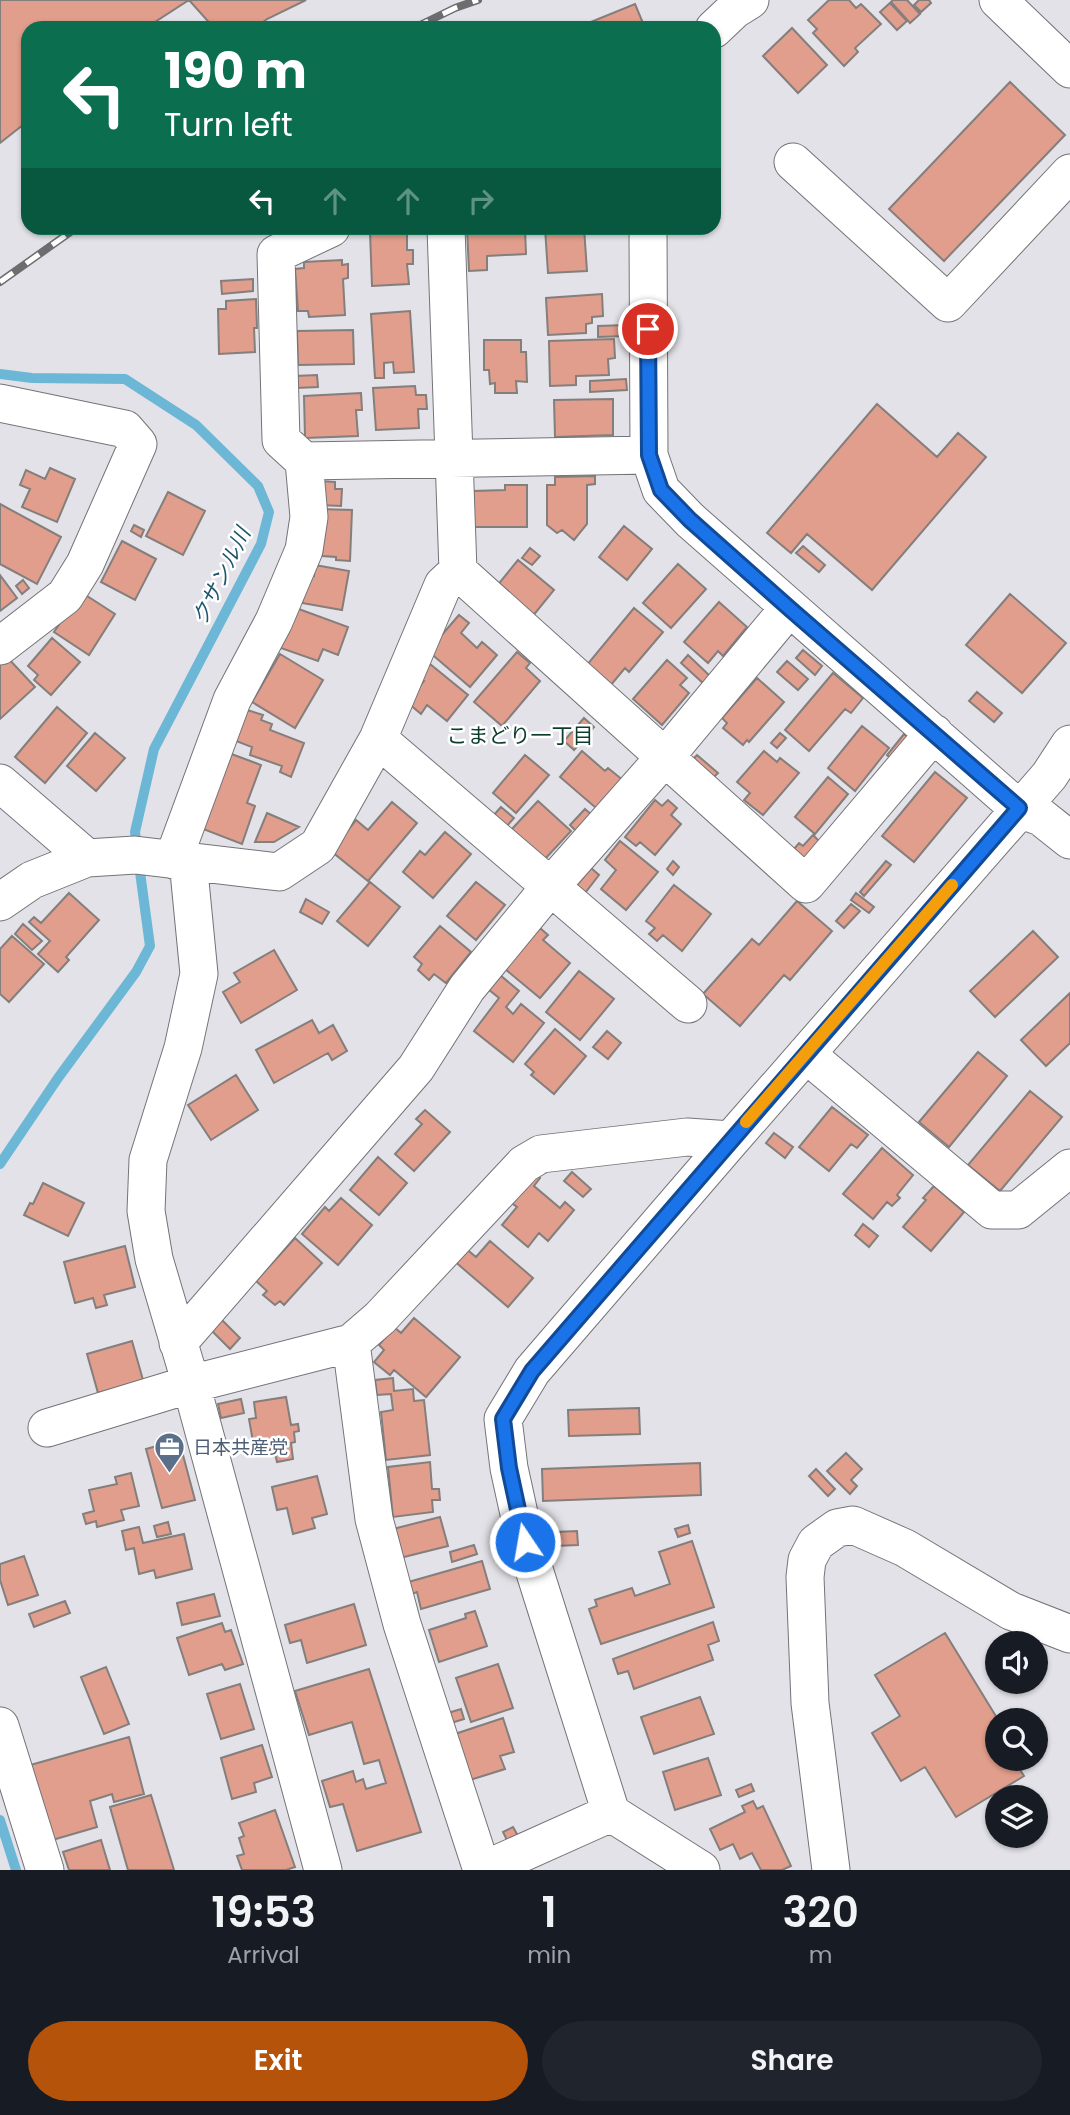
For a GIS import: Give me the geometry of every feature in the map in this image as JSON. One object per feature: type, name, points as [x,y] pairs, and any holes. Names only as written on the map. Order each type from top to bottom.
[{"type":"street","points":[[721,22],[750,0]]},
{"type":"street","points":[[998,0],[1070,69]]},
{"type":"street","points":[[793,162],[948,303],[1070,173]]},
{"type":"street","points":[[316,235],[276,254],[281,440],[304,461],[309,517],[304,550],[274,621],[232,700],[181,861],[199,974],[183,1048],[148,1160],[146,1210],[154,1259],[191,1384],[323,1870]]},
{"type":"street","points":[[446,235],[458,571],[806,884],[934,733]]},
{"type":"street","points":[[648,235],[649,455],[661,490],[690,520],[789,608],[1019,808],[1041,817],[1070,840]]},
{"type":"street","points":[[0,403],[125,429],[138,444],[85,564],[65,596],[0,646]]},
{"type":"street","points":[[304,461],[649,455]]},
{"type":"street","points":[[0,902],[32,880],[87,858],[135,855],[279,872],[318,846],[378,739],[443,585],[458,571]]},
{"type":"street","points":[[178,1343],[416,1068],[467,988],[789,608]]},
{"type":"street","points":[[378,739],[688,1004]]},
{"type":"street","points":[[701,1870],[611,1813],[525,1542],[509,1468],[503,1419],[532,1371],[1049,776],[1070,744]]},
{"type":"street","points":[[0,783],[87,858]]},
{"type":"street","points":[[806,1054],[992,1210],[1018,1210],[1070,1168]]},
{"type":"street","points":[[47,1428],[191,1384],[351,1342],[380,1318],[524,1164],[541,1154],[687,1137],[730,1140]]},
{"type":"street","points":[[351,1342],[374,1519],[402,1624],[483,1870],[611,1813]]},
{"type":"street","points":[[831,1870],[810,1703],[806,1577],[807,1560],[816,1542],[836,1528],[853,1525],[905,1548],[1011,1611],[1070,1634]]},
{"type":"street","points":[[0,1726],[45,1870]]},
{"type":"building","points":[[0,0],[189,0],[157,21],[21,21],[21,126],[0,143]]},
{"type":"building","points":[[189,0],[306,0],[264,21],[208,21]]},
{"type":"building","points":[[829,0],[849,0],[856,8],[861,4],[881,24],[855,48],[858,52],[844,66],[813,33],[817,29],[808,20]]},
{"type":"building","points":[[907,0],[920,14],[910,23],[891,2]]},
{"type":"building","points":[[919,0],[929,0],[931,3],[921,12],[914,5]]},
{"type":"building","points":[[890,3],[907,21],[897,30],[880,12]]},
{"type":"building","points":[[635,4],[642,21],[593,21]]},
{"type":"building","points":[[792,28],[827,65],[798,93],[763,56]]},
{"type":"building","points":[[1010,82],[1065,135],[944,261],[889,209]]},
{"type":"building","points":[[370,235],[407,235],[407,250],[413,250],[413,264],[407,264],[409,284],[372,286]]},
{"type":"building","points":[[467,235],[525,235],[526,254],[487,256],[487,270],[469,271]]},
{"type":"building","points":[[545,235],[584,235],[587,271],[548,273]]},
{"type":"building","points":[[342,260],[342,265],[348,264],[348,278],[343,279],[345,315],[309,317],[308,311],[298,311],[295,269],[304,268],[304,262]]},
{"type":"building","points":[[253,279],[253,291],[222,294],[221,281]]},
{"type":"building","points":[[602,294],[603,316],[592,317],[592,323],[586,324],[586,333],[548,335],[546,298]]},
{"type":"building","points":[[256,299],[255,352],[219,354],[218,309],[226,309],[226,301]]},
{"type":"building","points":[[410,311],[414,372],[394,373],[393,362],[384,363],[384,378],[375,378],[371,314]]},
{"type":"building","points":[[626,325],[626,336],[598,337],[598,326]]},
{"type":"building","points":[[353,330],[354,364],[298,365],[297,331]]},
{"type":"building","points":[[614,339],[615,358],[608,359],[609,375],[576,376],[576,385],[550,386],[549,341]]},
{"type":"building","points":[[484,340],[521,340],[521,352],[526,352],[527,382],[516,381],[517,393],[495,393],[495,383],[490,384],[489,370],[484,370]]},
{"type":"building","points":[[317,375],[318,387],[296,388],[295,376]]},
{"type":"building","points":[[626,379],[627,390],[590,392],[590,381]]},
{"type":"building","points":[[415,386],[416,395],[426,395],[427,409],[418,409],[419,428],[376,430],[373,388]]},
{"type":"building","points":[[361,393],[362,410],[356,410],[358,436],[305,438],[304,396]]},
{"type":"building","points":[[613,399],[613,435],[555,437],[554,400]]},
{"type":"building","points":[[877,404],[937,457],[958,433],[986,457],[872,590],[807,534],[791,553],[767,533]]},
{"type":"building","points":[[50,468],[75,479],[57,522],[22,507],[30,489],[20,485],[26,470],[45,479]]},
{"type":"building","points":[[595,476],[595,484],[587,485],[587,524],[574,540],[562,530],[557,533],[547,525],[547,485],[555,485],[555,477]]},
{"type":"building","points":[[319,481],[335,482],[335,489],[342,489],[341,506],[319,505]]},
{"type":"building","points":[[505,485],[527,485],[527,527],[473,527],[473,491],[505,490]]},
{"type":"building","points":[[168,492],[205,511],[183,555],[146,536]]},
{"type":"building","points":[[0,504],[61,537],[37,584],[0,564]]},
{"type":"building","points":[[319,509],[352,510],[350,561],[322,556],[323,538]]},
{"type":"building","points":[[134,525],[144,530],[141,537],[131,531]]},
{"type":"building","points":[[624,526],[652,549],[627,580],[599,557]]},
{"type":"building","points":[[122,541],[156,559],[135,600],[101,582]]},
{"type":"building","points":[[803,546],[825,565],[819,572],[796,553]]},
{"type":"building","points":[[530,548],[540,556],[532,565],[522,558]]},
{"type":"building","points":[[518,560],[554,590],[532,617],[496,587]]},
{"type":"building","points":[[678,564],[706,589],[671,628],[643,603]]},
{"type":"building","points":[[315,565],[349,571],[342,610],[302,603],[308,575],[314,576]]},
{"type":"building","points":[[0,575],[17,598],[0,611]]},
{"type":"building","points":[[23,580],[29,588],[22,594],[16,586]]},
{"type":"building","points":[[84,594],[115,614],[89,655],[54,632],[71,607]]},
{"type":"building","points":[[1010,594],[1066,643],[1022,693],[966,645]]},
{"type":"building","points":[[719,602],[747,627],[723,656],[718,651],[708,663],[684,642]]},
{"type":"building","points":[[296,608],[348,627],[338,655],[323,649],[318,661],[278,647]]},
{"type":"building","points":[[634,608],[663,632],[629,672],[625,668],[610,686],[586,666]]},
{"type":"building","points":[[459,615],[469,623],[461,633],[477,648],[482,642],[497,655],[470,687],[428,651]]},
{"type":"building","points":[[52,638],[80,662],[51,695],[34,680],[38,675],[28,666]]},
{"type":"building","points":[[803,650],[822,666],[815,675],[796,658]]},
{"type":"building","points":[[517,652],[530,663],[526,668],[540,681],[502,726],[474,702]]},
{"type":"building","points":[[280,654],[323,680],[295,728],[252,702]]},
{"type":"building","points":[[688,655],[711,677],[704,684],[681,663]]},
{"type":"building","points":[[6,656],[35,687],[0,719],[0,661]]},
{"type":"building","points":[[667,660],[687,678],[680,685],[689,693],[662,725],[633,699]]},
{"type":"building","points":[[787,661],[808,679],[798,690],[777,672]]},
{"type":"building","points":[[430,664],[468,695],[447,721],[427,705],[421,714],[407,702],[424,681],[420,678]]},
{"type":"building","points":[[833,673],[863,698],[851,713],[845,709],[809,751],[785,730]]},
{"type":"building","points":[[757,678],[784,702],[749,742],[747,740],[743,745],[723,728],[727,723],[722,718]]},
{"type":"building","points":[[977,692],[1002,713],[994,722],[969,701]]},
{"type":"building","points":[[57,707],[87,733],[45,783],[15,757]]},
{"type":"building","points":[[247,710],[263,715],[261,720],[272,724],[270,730],[304,743],[291,777],[280,772],[282,766],[250,755],[252,747],[236,741]]},
{"type":"building","points":[[584,718],[594,727],[574,750],[564,741]]},
{"type":"building","points":[[862,726],[889,748],[855,791],[828,768]]},
{"type":"building","points":[[95,733],[125,758],[96,791],[67,766]]},
{"type":"building","points":[[780,733],[786,738],[777,748],[771,743]]},
{"type":"building","points":[[904,734],[911,740],[894,761],[887,755]]},
{"type":"building","points":[[582,751],[605,771],[608,768],[624,781],[596,808],[560,777]]},
{"type":"building","points":[[764,751],[777,762],[780,758],[799,773],[763,815],[744,800],[750,793],[737,782]]},
{"type":"building","points":[[226,752],[261,765],[247,803],[255,806],[242,844],[203,829]]},
{"type":"building","points":[[525,755],[549,775],[516,813],[493,793]]},
{"type":"building","points":[[697,755],[718,773],[713,778],[692,760]]},
{"type":"building","points":[[935,772],[967,798],[914,862],[882,836]]},
{"type":"building","points":[[828,777],[848,794],[815,834],[795,817]]},
{"type":"building","points":[[655,800],[662,806],[668,800],[677,808],[671,815],[681,824],[655,855],[640,842],[636,846],[625,837]]},
{"type":"building","points":[[538,801],[571,831],[544,860],[511,830]]},
{"type":"building","points":[[392,802],[417,823],[368,881],[331,851],[356,820],[368,830]]},
{"type":"building","points":[[501,807],[514,818],[506,827],[493,816]]},
{"type":"building","points":[[585,809],[593,816],[578,833],[570,825]]},
{"type":"building","points":[[267,813],[299,827],[274,842],[255,842]]},
{"type":"building","points":[[445,832],[471,854],[433,898],[403,872],[420,851],[425,855]]},
{"type":"building","points":[[813,835],[821,843],[806,860],[794,849],[799,843],[803,846]]},
{"type":"building","points":[[620,841],[658,872],[626,910],[601,889],[616,870],[605,860]]},
{"type":"building","points":[[673,861],[679,867],[673,875],[667,869]]},
{"type":"building","points":[[886,861],[891,865],[864,896],[860,892]]},
{"type":"building","points":[[591,868],[599,875],[585,893],[576,886]]},
{"type":"building","points":[[370,882],[400,907],[368,946],[337,921]]},
{"type":"building","points":[[476,882],[505,905],[476,940],[447,916]]},
{"type":"building","points":[[674,885],[711,914],[682,951],[663,935],[657,941],[649,934],[655,928],[646,921]]},
{"type":"building","points":[[69,893],[99,920],[66,957],[69,960],[58,972],[38,954],[50,941],[29,922],[34,917],[41,923]]},
{"type":"building","points":[[856,893],[874,907],[869,913],[851,900]]},
{"type":"building","points":[[306,899],[329,912],[322,924],[300,912]]},
{"type":"building","points":[[797,901],[832,931],[790,980],[784,975],[740,1026],[703,994],[752,939],[759,945]]},
{"type":"building","points":[[851,904],[860,911],[844,928],[836,921]]},
{"type":"building","points":[[23,924],[42,941],[32,950],[15,934]]},
{"type":"building","points":[[440,926],[471,952],[446,983],[434,974],[429,980],[418,970],[422,964],[414,957]]},
{"type":"building","points":[[540,928],[548,935],[543,940],[570,963],[540,998],[505,969]]},
{"type":"building","points":[[1033,931],[1058,957],[995,1017],[970,991]]},
{"type":"building","points":[[12,936],[44,964],[9,1002],[0,994],[0,949]]},
{"type":"building","points":[[274,950],[297,990],[241,1023],[223,992],[240,982],[234,973]]},
{"type":"building","points":[[579,971],[614,999],[580,1040],[546,1012]]},
{"type":"building","points":[[500,975],[519,991],[506,1007],[513,1014],[521,1004],[544,1023],[513,1062],[474,1031],[499,998],[488,989]]},
{"type":"building","points":[[1070,993],[1070,1043],[1046,1066],[1021,1040]]},
{"type":"building","points":[[312,1020],[319,1033],[333,1025],[347,1051],[332,1060],[328,1053],[274,1083],[256,1050]]},
{"type":"building","points":[[555,1029],[586,1056],[554,1094],[531,1075],[534,1072],[525,1064]]},
{"type":"building","points":[[607,1031],[621,1043],[608,1059],[593,1047]]},
{"type":"building","points":[[978,1052],[1007,1076],[949,1147],[919,1122]]},
{"type":"building","points":[[236,1075],[258,1110],[211,1140],[188,1105]]},
{"type":"building","points":[[1030,1091],[1062,1117],[1000,1191],[968,1165]]},
{"type":"building","points":[[832,1107],[868,1135],[857,1148],[851,1144],[829,1171],[799,1147]]},
{"type":"building","points":[[425,1110],[450,1132],[414,1171],[395,1154],[422,1124],[416,1119]]},
{"type":"building","points":[[774,1133],[793,1147],[785,1158],[766,1143]]},
{"type":"building","points":[[882,1148],[913,1175],[897,1195],[900,1198],[892,1206],[887,1202],[873,1219],[843,1194]]},
{"type":"building","points":[[378,1157],[407,1183],[379,1215],[350,1190]]},
{"type":"building","points":[[572,1172],[591,1189],[583,1197],[564,1181]]},
{"type":"building","points":[[534,1174],[540,1178],[534,1186],[560,1208],[565,1202],[574,1210],[548,1241],[539,1233],[528,1247],[502,1225],[517,1207],[510,1202]]},
{"type":"building","points":[[43,1183],[84,1203],[68,1236],[24,1215],[30,1203],[33,1204]]},
{"type":"building","points":[[934,1186],[964,1212],[931,1251],[903,1227]]},
{"type":"building","points":[[341,1198],[372,1225],[338,1265],[302,1234],[325,1207],[329,1211]]},
{"type":"building","points":[[863,1224],[878,1236],[869,1247],[855,1235]]},
{"type":"building","points":[[295,1238],[322,1263],[284,1305],[280,1301],[275,1305],[263,1295],[267,1291],[256,1281]]},
{"type":"building","points":[[490,1241],[533,1278],[508,1307],[453,1260],[464,1247],[476,1257]]},
{"type":"building","points":[[125,1246],[135,1287],[104,1295],[107,1305],[96,1308],[93,1298],[75,1303],[64,1262]]},
{"type":"building","points":[[219,1317],[240,1338],[230,1349],[209,1328]]},
{"type":"building","points":[[414,1318],[460,1357],[426,1397],[394,1370],[390,1375],[374,1362],[384,1350],[379,1345],[394,1327],[401,1333]]},
{"type":"building","points":[[132,1341],[143,1380],[98,1393],[87,1354]]},
{"type":"building","points":[[393,1378],[394,1391],[413,1389],[414,1401],[424,1400],[430,1455],[386,1460],[381,1412],[393,1410],[391,1394],[377,1395],[375,1380]]},
{"type":"building","points":[[286,1397],[291,1425],[298,1424],[299,1431],[294,1432],[295,1442],[291,1443],[293,1459],[277,1462],[274,1449],[255,1453],[249,1419],[256,1418],[254,1402]]},
{"type":"building","points":[[241,1399],[244,1413],[221,1418],[218,1404]]},
{"type":"building","points":[[639,1408],[640,1434],[569,1436],[568,1410]]},
{"type":"building","name":"日本共産党","points":[[179,1440],[195,1500],[162,1508],[146,1449]]},
{"type":"building","points":[[846,1453],[862,1469],[851,1480],[857,1486],[850,1494],[827,1471]]},
{"type":"building","points":[[430,1462],[432,1489],[439,1489],[440,1500],[432,1500],[433,1512],[393,1517],[388,1467]]},
{"type":"building","points":[[700,1463],[701,1495],[543,1501],[542,1469]]},
{"type":"building","points":[[816,1469],[835,1489],[828,1496],[809,1476]]},
{"type":"building","points":[[131,1473],[139,1506],[121,1510],[124,1520],[97,1527],[96,1521],[86,1524],[83,1514],[94,1511],[89,1490],[117,1484],[115,1477]]},
{"type":"building","points":[[317,1476],[327,1514],[312,1518],[315,1528],[293,1534],[287,1508],[277,1510],[272,1487]]},
{"type":"building","points":[[440,1517],[448,1546],[400,1558],[393,1529]]},
{"type":"building","points":[[168,1522],[171,1534],[157,1537],[154,1526]]},
{"type":"building","points":[[688,1525],[690,1533],[678,1537],[675,1529]]},
{"type":"building","points":[[139,1527],[143,1543],[184,1534],[192,1569],[156,1578],[154,1570],[139,1574],[134,1548],[126,1550],[122,1531]]},
{"type":"building","points":[[577,1531],[578,1545],[555,1546],[555,1532]]},
{"type":"building","points":[[692,1541],[714,1607],[601,1644],[589,1609],[597,1606],[595,1600],[632,1588],[635,1596],[670,1584],[659,1552]]},
{"type":"building","points":[[474,1545],[477,1554],[452,1562],[450,1552]]},
{"type":"building","points":[[24,1556],[38,1595],[8,1605],[0,1580],[0,1564]]},
{"type":"building","points":[[482,1561],[490,1589],[421,1609],[417,1592],[409,1595],[405,1583]]},
{"type":"building","points":[[214,1594],[220,1616],[182,1625],[177,1603]]},
{"type":"building","points":[[65,1601],[70,1613],[34,1627],[29,1614]]},
{"type":"building","points":[[354,1604],[366,1645],[307,1663],[301,1640],[290,1643],[285,1625]]},
{"type":"building","points":[[475,1611],[487,1646],[439,1662],[429,1630],[466,1618],[465,1614]]},
{"type":"building","points":[[713,1622],[719,1641],[708,1645],[713,1660],[634,1689],[628,1671],[618,1674],[613,1659]]},
{"type":"building","points":[[222,1623],[225,1632],[231,1630],[243,1664],[225,1670],[222,1664],[189,1675],[177,1638]]},
{"type":"building","points":[[945,1633],[991,1708],[985,1708],[985,1771],[1021,1771],[1024,1776],[1009,1785],[985,1785],[985,1800],[956,1817],[925,1767],[901,1781],[872,1733],[900,1716],[875,1675]]},
{"type":"building","points":[[498,1664],[513,1708],[471,1722],[456,1678]]},
{"type":"building","points":[[106,1667],[129,1724],[104,1734],[81,1677]]},
{"type":"building","points":[[369,1669],[421,1832],[357,1851],[343,1804],[330,1807],[322,1781],[353,1771],[356,1782],[363,1779],[366,1789],[386,1783],[379,1760],[364,1764],[352,1722],[309,1735],[295,1691]]},
{"type":"building","points":[[240,1684],[254,1729],[221,1739],[207,1694]]},
{"type":"building","points":[[700,1697],[714,1734],[654,1754],[641,1717]]},
{"type":"building","points":[[461,1709],[464,1719],[451,1723],[448,1713]]},
{"type":"building","points":[[503,1718],[514,1752],[500,1756],[505,1769],[470,1780],[455,1734]]},
{"type":"building","points":[[129,1737],[144,1794],[114,1802],[112,1794],[90,1801],[97,1827],[49,1841],[27,1766]]},
{"type":"building","points":[[262,1745],[272,1777],[254,1783],[256,1792],[232,1799],[221,1758]]},
{"type":"building","points":[[708,1758],[721,1795],[675,1810],[663,1772]]},
{"type":"building","points":[[751,1784],[754,1791],[739,1797],[736,1790]]},
{"type":"building","points":[[151,1795],[174,1870],[128,1870],[110,1807]]},
{"type":"building","points":[[753,1801],[757,1809],[763,1806],[791,1866],[782,1870],[761,1870],[752,1853],[740,1859],[733,1844],[720,1850],[710,1829],[745,1812],[742,1806]]},
{"type":"building","points":[[275,1810],[295,1867],[286,1870],[242,1870],[237,1856],[244,1854],[239,1838],[244,1836],[239,1823]]},
{"type":"building","points":[[513,1827],[518,1836],[508,1842],[503,1832]]},
{"type":"building","points":[[101,1840],[110,1870],[69,1870],[63,1852]]},
{"type":"waterway","name":"クサンル川","points":[[0,374],[32,378],[125,379],[196,425],[258,486],[269,512],[261,544],[154,749],[135,832],[136,840]]},
{"type":"waterway","name":"クサンル川","points":[[0,1164],[58,1078],[136,972],[150,946],[140,872]]},
{"type":"waterway","name":"クサンル川","points":[[0,1820],[16,1870]]},
{"type":"railway","points":[[428,21],[478,0]]},
{"type":"railway","points":[[0,282],[66,235]]},
{"type":"slow traffic","points":[[746,1122],[952,885]]},
{"type":"place","name":"日本共産党","points":[[170,1474]]},
{"type":"district","name":"こまどり一丁目","points":[[520,735]]},
{"type":"route","points":[[525,1542],[509,1468],[503,1419],[532,1371],[1019,808],[789,608],[690,520],[661,490],[649,455],[648,329]]}]
